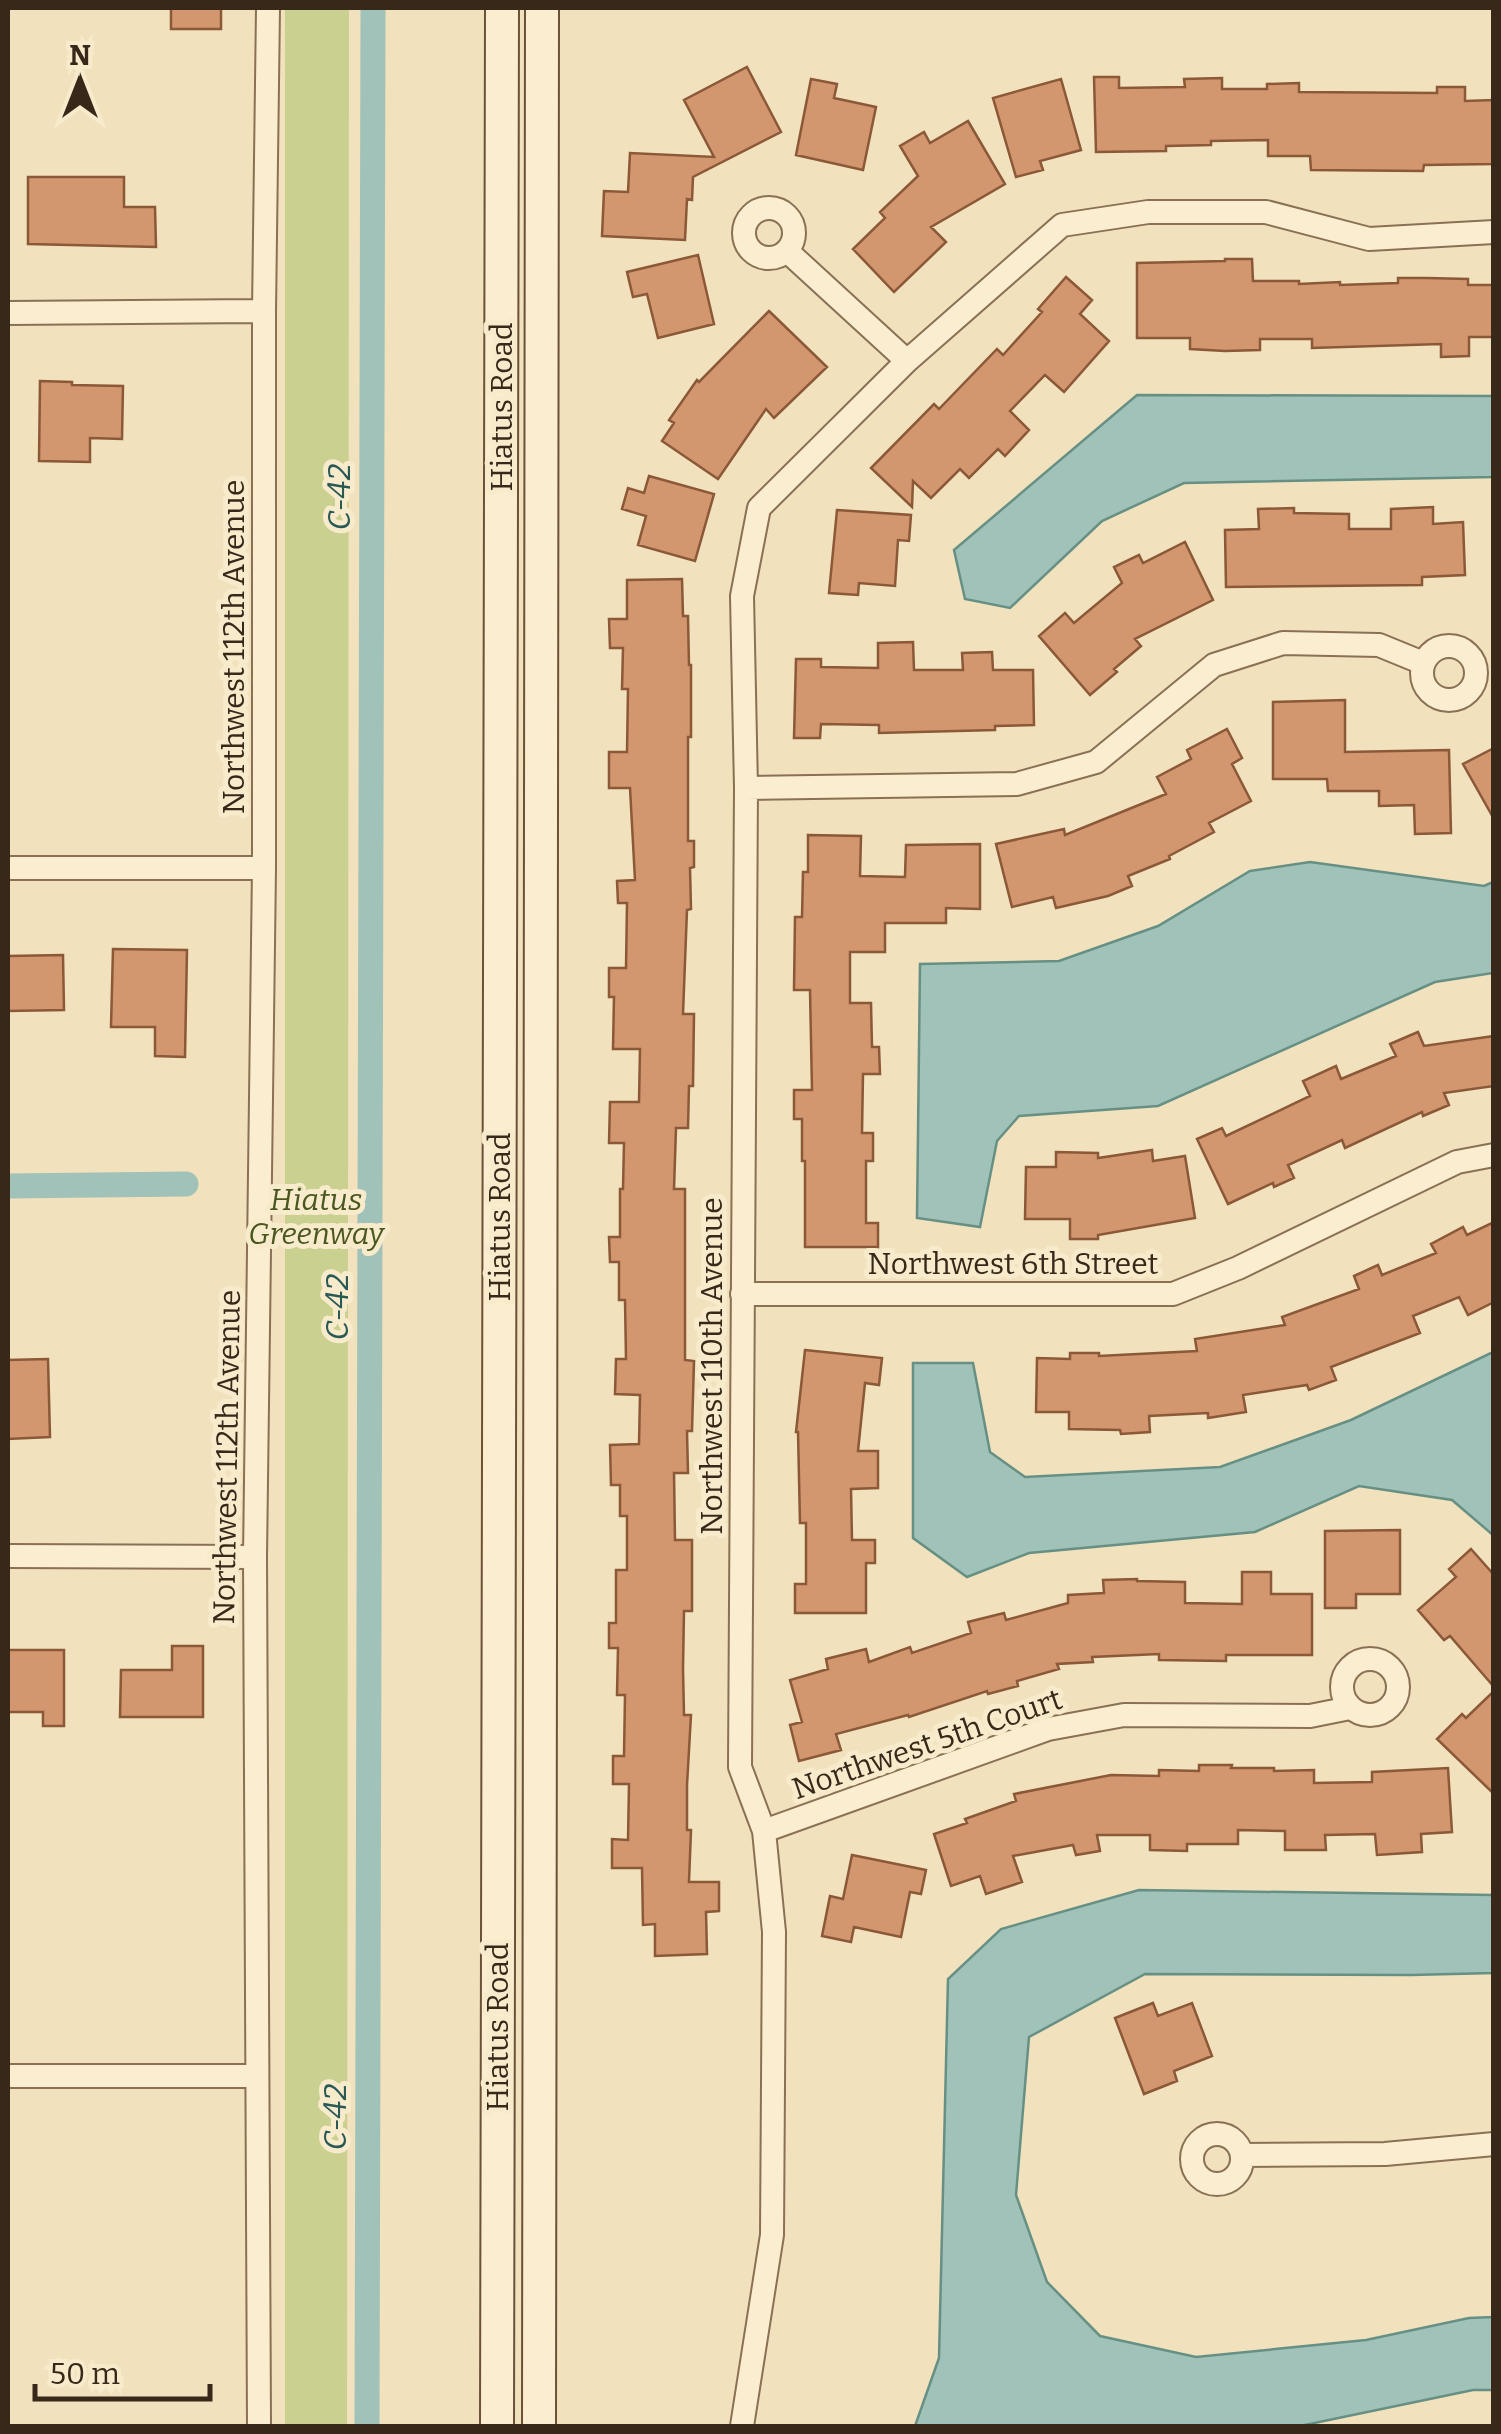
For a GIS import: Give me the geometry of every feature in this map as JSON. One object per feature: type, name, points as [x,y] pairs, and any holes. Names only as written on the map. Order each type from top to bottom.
[{"type":"main road","name":"Hiatus Road","points":[[497,2426],[502,8]]},
{"type":"main road","name":"Hiatus Road","points":[[539,2426],[542,8]]},
{"type":"main road","points":[[499,1835],[540,1836]]},
{"type":"street","name":"Northwest 112th Avenue","points":[[259,2426],[255,1557],[264,868],[268,8]]},
{"type":"street","name":"Northwest 110th Avenue","points":[[742,2426],[772,2236],[774,1932],[764,1832],[740,1767],[746,788],[742,596],[759,508],[906,361],[1062,226],[1148,212],[1266,212],[1369,239],[1494,232]]},
{"type":"street","points":[[787,250],[906,361]]},
{"type":"street","points":[[8,312],[264,311]]},
{"type":"street","points":[[746,788],[1017,784],[1096,762],[1214,665],[1283,643],[1379,645],[1424,663]]},
{"type":"street","points":[[8,868],[264,868]]},
{"type":"street","name":"Northwest 6th Street","points":[[742,1294],[1172,1294],[1238,1268],[1457,1162],[1494,1155]]},
{"type":"street","points":[[8,1556],[255,1557]]},
{"type":"street","name":"Northwest 5th Court","points":[[764,1832],[1048,1729],[1124,1715],[1310,1716],[1350,1708]]},
{"type":"street","points":[[8,2076],[257,2076]]},
{"type":"street","points":[[1242,2156],[1385,2154],[1494,2144]]},
{"type":"green space","name":"Hiatus Greenway","points":[[285,8],[349,8],[347,2426],[285,2426]]},
{"type":"water","points":[[1137,395],[1493,396],[1493,477],[1184,483],[1102,521],[1010,608],[965,599],[954,550]]},
{"type":"water","points":[[1310,862],[1484,886],[1493,882],[1493,973],[1435,982],[1158,1106],[1019,1116],[997,1141],[980,1227],[917,1218],[920,964],[1059,961],[1158,926],[1250,871]]},
{"type":"water","points":[[1493,1352],[1493,1535],[1452,1500],[1359,1486],[1255,1532],[1029,1553],[967,1577],[913,1538],[913,1363],[973,1363],[990,1452],[1025,1477],[1220,1467],[1351,1420]]},
{"type":"water","points":[[1139,1890],[1493,1895],[1493,1973],[1145,1974],[1029,2037],[1016,2195],[1047,2282],[1100,2336],[1196,2357],[1366,2340],[1469,2318],[1493,2317],[1493,2390],[1473,2390],[1300,2426],[915,2426],[939,2358],[948,1979],[1001,1929]]},
{"type":"building","points":[[171,8],[221,8],[221,29],[171,29]]},
{"type":"building","points":[[747,67],[781,132],[693,177],[692,200],[687,199],[685,240],[602,236],[604,191],[628,192],[630,153],[714,157],[684,100]]},
{"type":"building","points":[[1094,77],[1119,77],[1119,88],[1185,87],[1184,79],[1222,78],[1222,89],[1267,89],[1267,84],[1299,83],[1299,92],[1437,93],[1437,87],[1465,87],[1465,101],[1494,100],[1494,164],[1424,165],[1423,171],[1311,170],[1310,156],[1268,156],[1268,140],[1211,141],[1211,145],[1166,146],[1166,151],[1096,152]]},
{"type":"building","points":[[811,79],[837,84],[834,98],[876,107],[863,170],[796,155]]},
{"type":"building","points":[[1061,79],[1081,150],[1040,161],[1043,170],[1016,177],[993,98]]},
{"type":"building","points":[[968,121],[1005,184],[931,227],[946,242],[894,292],[853,249],[885,218],[880,212],[918,176],[900,146],[924,132],[930,143]]},
{"type":"building","points":[[28,177],[124,177],[124,207],[155,207],[156,247],[28,244]]},
{"type":"building","points":[[698,255],[714,324],[658,338],[647,294],[633,297],[627,272]]},
{"type":"building","points":[[1252,259],[1253,281],[1340,285],[1427,278],[1468,279],[1468,285],[1494,285],[1494,337],[1469,337],[1469,356],[1441,357],[1441,344],[1312,348],[1312,339],[1260,339],[1260,350],[1225,351],[1190,349],[1190,338],[1137,338],[1137,263]]},
{"type":"building","points":[[1066,277],[1092,300],[1080,314],[1109,341],[1064,392],[1045,375],[1010,411],[1029,430],[1005,456],[998,449],[969,478],[960,469],[931,498],[913,481],[912,507],[871,468],[934,404],[939,409],[997,349],[1003,355],[1042,312],[1038,309]]},
{"type":"building","points":[[769,311],[827,367],[774,418],[766,409],[718,479],[662,441],[674,423],[669,420],[697,380]]},
{"type":"building","points":[[40,381],[123,386],[122,439],[90,438],[90,462],[39,461]]},
{"type":"building","points":[[649,476],[714,494],[695,561],[638,545],[646,516],[622,509],[628,488],[644,493]]},
{"type":"building","points":[[1433,507],[1433,524],[1463,522],[1465,575],[1422,577],[1422,585],[1226,587],[1225,530],[1259,529],[1258,509],[1349,514],[1349,529],[1391,529],[1391,509]]},
{"type":"building","points":[[837,510],[911,515],[909,541],[898,540],[895,586],[859,583],[858,595],[829,593]]},
{"type":"building","points":[[1185,542],[1213,600],[1135,639],[1141,646],[1090,695],[1039,636],[1065,613],[1074,623],[1122,583],[1114,567],[1139,555],[1143,563]]},
{"type":"building","points":[[682,579],[691,665],[688,841],[694,841],[683,1014],[694,1014],[693,1086],[689,1086],[688,1128],[676,1128],[674,1189],[685,1189],[685,1360],[694,1361],[692,1431],[687,1431],[688,1473],[674,1473],[675,1540],[692,1540],[692,1611],[684,1611],[683,1669],[684,1715],[691,1715],[687,1785],[687,1830],[691,1830],[689,1882],[719,1882],[719,1911],[706,1912],[707,1954],[655,1956],[655,1924],[643,1925],[642,1868],[612,1868],[612,1839],[628,1840],[629,1784],[613,1784],[613,1756],[624,1756],[625,1695],[617,1695],[618,1648],[609,1648],[609,1623],[616,1623],[616,1570],[627,1570],[627,1516],[620,1516],[620,1485],[611,1485],[610,1445],[639,1444],[640,1395],[615,1394],[616,1359],[626,1359],[625,1300],[619,1300],[619,1262],[610,1262],[609,1237],[620,1237],[624,1143],[609,1143],[610,1102],[639,1102],[640,1049],[613,1049],[614,997],[609,997],[609,968],[626,968],[627,903],[618,903],[617,881],[635,880],[630,788],[609,788],[609,752],[627,752],[628,689],[622,689],[623,648],[610,648],[609,619],[627,619],[627,580]]},
{"type":"building","points":[[913,642],[914,670],[963,670],[962,653],[992,652],[993,670],[1033,670],[1034,725],[879,733],[879,725],[821,724],[820,738],[794,738],[796,659],[821,659],[821,667],[878,668],[878,643]]},
{"type":"building","points":[[1345,700],[1345,752],[1449,750],[1451,833],[1415,834],[1414,805],[1379,806],[1379,791],[1328,791],[1327,779],[1273,779],[1273,702]]},
{"type":"building","points":[[1227,729],[1242,758],[1232,764],[1251,801],[1209,823],[1214,832],[1169,856],[1170,859],[1128,876],[1132,886],[1108,896],[1056,908],[1053,897],[1012,907],[996,844],[1064,829],[1065,835],[1166,794],[1157,777],[1191,759],[1187,750]]},
{"type":"building","points":[[1494,748],[1494,819],[1463,764]]},
{"type":"building","points":[[808,835],[861,836],[860,876],[905,877],[906,845],[980,844],[980,909],[946,908],[946,923],[885,923],[885,952],[850,952],[850,1003],[871,1003],[872,1047],[879,1047],[880,1074],[863,1074],[862,1133],[873,1133],[873,1161],[866,1161],[866,1223],[878,1223],[878,1247],[805,1247],[805,1161],[802,1119],[794,1119],[794,1090],[812,1090],[810,990],[794,990],[795,917],[802,917]]},
{"type":"building","points":[[113,949],[187,950],[185,1057],[155,1056],[155,1027],[111,1027]]},
{"type":"building","points":[[63,955],[64,1010],[8,1011],[8,956]]},
{"type":"building","points":[[1418,1032],[1424,1046],[1494,1036],[1494,1086],[1444,1093],[1449,1105],[1423,1116],[1422,1112],[1345,1148],[1342,1140],[1288,1165],[1294,1178],[1274,1187],[1273,1183],[1228,1204],[1197,1139],[1222,1128],[1226,1136],[1310,1096],[1303,1081],[1336,1066],[1341,1079],[1396,1056],[1390,1044]]},
{"type":"building","points":[[1152,1150],[1153,1161],[1185,1156],[1195,1218],[1098,1235],[1098,1239],[1070,1239],[1070,1219],[1025,1219],[1026,1167],[1056,1167],[1056,1152],[1098,1153],[1098,1158]]},
{"type":"building","points":[[1494,1222],[1494,1302],[1468,1315],[1459,1297],[1413,1316],[1420,1333],[1331,1367],[1336,1380],[1309,1390],[1307,1385],[1243,1395],[1246,1412],[1208,1418],[1208,1413],[1149,1416],[1150,1432],[1121,1434],[1120,1430],[1069,1429],[1069,1412],[1036,1412],[1037,1358],[1070,1359],[1070,1353],[1099,1356],[1197,1351],[1195,1339],[1285,1325],[1282,1317],[1359,1289],[1354,1276],[1378,1265],[1382,1275],[1436,1253],[1431,1244],[1463,1227],[1467,1235]]},
{"type":"building","points":[[805,1350],[882,1358],[879,1385],[865,1383],[858,1451],[878,1451],[878,1488],[851,1489],[852,1540],[875,1540],[875,1563],[866,1563],[866,1613],[795,1613],[795,1584],[806,1584],[806,1523],[800,1523],[796,1432]]},
{"type":"building","points":[[48,1359],[50,1437],[8,1439],[8,1360]]},
{"type":"building","points":[[1400,1530],[1400,1594],[1356,1594],[1356,1608],[1325,1608],[1325,1531]]},
{"type":"building","points":[[1471,1549],[1494,1575],[1494,1687],[1450,1636],[1444,1640],[1418,1610],[1456,1577],[1449,1569]]},
{"type":"building","points":[[1242,1572],[1271,1572],[1271,1594],[1312,1594],[1312,1655],[1226,1655],[1226,1661],[1159,1660],[1159,1654],[1092,1657],[1093,1662],[1057,1664],[1059,1669],[1017,1681],[1018,1686],[988,1694],[987,1691],[909,1717],[836,1734],[841,1750],[799,1761],[790,1725],[802,1722],[790,1680],[828,1669],[826,1659],[866,1649],[869,1662],[910,1647],[912,1653],[971,1633],[968,1622],[1004,1613],[1006,1620],[1068,1603],[1068,1595],[1104,1593],[1103,1580],[1185,1582],[1185,1603],[1242,1604]]},
{"type":"building","points":[[172,1646],[203,1646],[203,1717],[120,1717],[121,1670],[172,1670]]},
{"type":"building","points":[[8,1650],[64,1650],[64,1726],[43,1726],[43,1712],[8,1712]]},
{"type":"building","points":[[1494,1691],[1494,1794],[1437,1739],[1462,1714],[1466,1718]]},
{"type":"building","points":[[1199,1765],[1314,1770],[1314,1783],[1372,1782],[1372,1772],[1448,1768],[1452,1832],[1421,1834],[1422,1852],[1377,1855],[1375,1834],[1325,1835],[1326,1850],[1285,1850],[1285,1831],[1238,1830],[1238,1844],[1187,1844],[1187,1851],[1150,1850],[1150,1835],[1097,1835],[1100,1851],[1076,1855],[1073,1845],[1013,1856],[1022,1882],[986,1894],[980,1876],[951,1886],[934,1834],[1016,1801],[1014,1794],[1111,1775],[1159,1776],[1159,1770],[1199,1771]]},
{"type":"building","points":[[852,1855],[926,1870],[921,1894],[910,1892],[901,1937],[854,1927],[851,1942],[822,1936],[830,1896],[843,1899]]},
{"type":"building","points":[[1153,2003],[1158,2016],[1192,2003],[1212,2056],[1174,2071],[1177,2081],[1144,2094],[1115,2018]]},
{"type":"waterway","name":"C-42","points":[[367,2426],[373,8]]},
{"type":"waterway","points":[[8,1186],[186,1184]]}]
